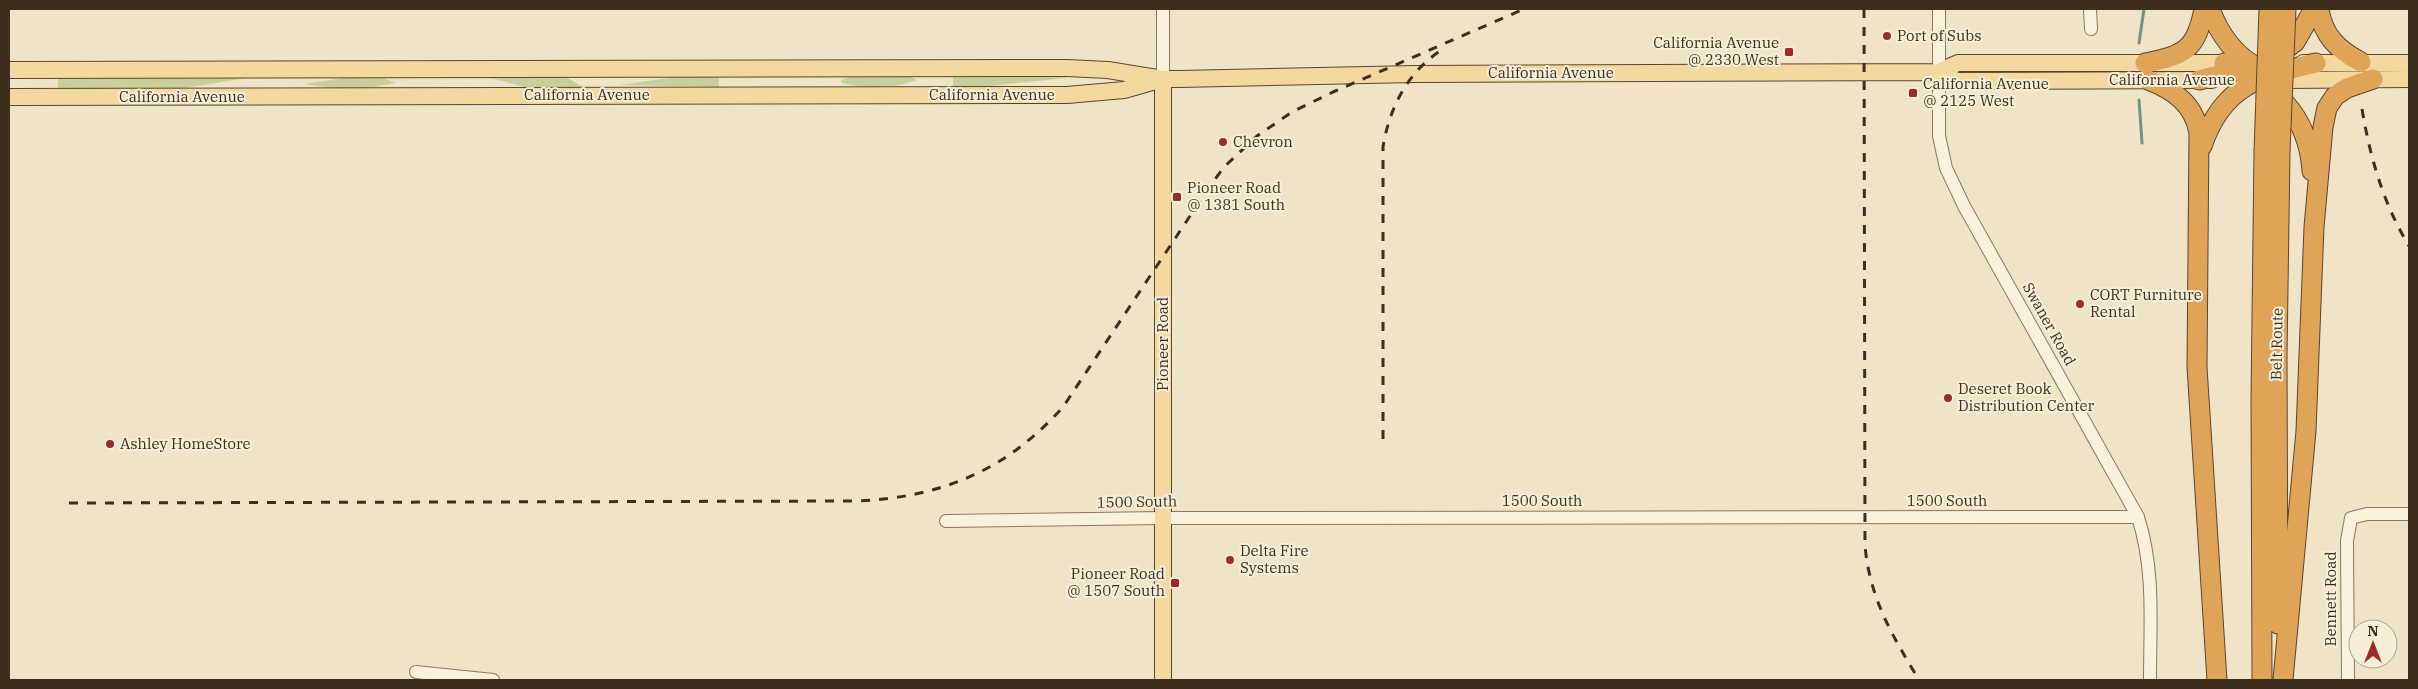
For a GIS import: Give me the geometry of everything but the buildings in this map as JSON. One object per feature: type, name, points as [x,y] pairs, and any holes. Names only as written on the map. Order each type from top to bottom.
[{"type":"highway","points":[[2204,9],[2199,31],[2190,47],[2146,72],[2175,92],[2187,104],[2198,126],[2201,149],[2197,194],[2197,367],[2217,680]]},
{"type":"highway","points":[[2210,9],[2222,34],[2285,103],[2304,134],[2311,161],[2314,227]]},
{"type":"highway","name":"Belt Route","points":[[2269,9],[2277,358],[2279,680]]},
{"type":"highway","name":"Belt Route","points":[[2262,680],[2260,399],[2272,151],[2286,9]]},
{"type":"highway","points":[[2252,68],[2280,55],[2295,42],[2314,9]]},
{"type":"highway","points":[[2319,9],[2322,24],[2331,41],[2346,54],[2361,62]]},
{"type":"highway","points":[[2199,80],[2252,68],[2316,63]]},
{"type":"highway","points":[[2201,149],[2212,120],[2225,101],[2248,85],[2252,68]]},
{"type":"highway","points":[[2252,68],[2296,80]]},
{"type":"highway","points":[[2283,680],[2306,431],[2314,227],[2322,127],[2327,108],[2340,92],[2372,79]]},
{"type":"main road","name":"California Avenue","points":[[9,70],[1088,69],[1163,79],[1415,74],[1938,72],[1958,63],[2146,72],[2252,68]]},
{"type":"main road","points":[[2316,63],[2409,63]]},
{"type":"main road","points":[[766,68],[766,95]]},
{"type":"main road","points":[[820,68],[821,95]]},
{"type":"main road","points":[[926,68],[926,95]]},
{"type":"main road","points":[[270,69],[270,96]]},
{"type":"main road","points":[[446,69],[446,96]]},
{"type":"main road","points":[[600,69],[600,95]]},
{"type":"main road","name":"California Avenue","points":[[2146,72],[2199,80]]},
{"type":"main road","name":"California Avenue","points":[[9,97],[1087,94],[1124,90],[1163,79]]},
{"type":"main road","name":"Pioneer Road","points":[[1163,79],[1163,680]]},
{"type":"main road","points":[[2296,80],[2409,79]]},
{"type":"street","name":"Pioneer Road","points":[[1163,9],[1163,79]]},
{"type":"street","name":"Swaner Road","points":[[1939,9],[1939,136],[1952,184],[2138,517],[2146,541],[2150,569],[2150,680]]},
{"type":"street","points":[[2090,9],[2090,29]]},
{"type":"street","name":"Bennett Road","points":[[2348,680],[2347,541],[2352,518],[2367,514],[2409,514]]},
{"type":"street","name":"1500 South","points":[[946,521],[1163,518],[2138,517]]},
{"type":"street","points":[[416,672],[493,680]]},
{"type":"green space","points":[[862,74],[907,75],[917,80],[879,87],[841,83],[841,80]]},
{"type":"green space","points":[[953,74],[1065,74],[1066,78],[971,88],[953,87]]},
{"type":"green space","points":[[362,75],[375,75],[396,83],[350,88],[305,84]]},
{"type":"green space","points":[[480,75],[562,75],[583,87],[525,87]]},
{"type":"green space","points":[[691,75],[719,75],[719,87],[619,85]]},
{"type":"green space","points":[[253,77],[172,90],[58,88],[58,78]]},
{"type":"waterway","points":[[2139,43],[2144,9]]},
{"type":"waterway","points":[[2139,100],[2142,143]]},
{"type":"railway","points":[[69,503],[855,501],[886,499],[943,487],[995,464],[1041,429],[1063,407],[1210,186],[1224,167],[1257,136],[1292,112],[1333,92],[1524,9]]},
{"type":"railway","points":[[1864,9],[1865,546],[1877,600],[1891,632],[1919,680]]},
{"type":"railway","points":[[1383,439],[1383,147],[1390,119],[1401,93],[1418,70],[1440,51]]},
{"type":"railway","points":[[2362,109],[2369,145],[2379,179],[2392,213],[2409,246]]},
{"type":"place","name":"Port of Subs","points":[[1887,36]]},
{"type":"place","name":"California Avenue @ 2330 West","points":[[1789,52]]},
{"type":"place","name":"California Avenue @ 2125 West","points":[[1913,93]]},
{"type":"place","name":"Chevron","points":[[1223,142]]},
{"type":"place","name":"Pioneer Road @ 1381 South","points":[[1177,197]]},
{"type":"place","name":"CORT Furniture Rental","points":[[2080,304]]},
{"type":"place","name":"Deseret Book Distribution Center","points":[[1948,398]]},
{"type":"place","name":"Ashley HomeStore","points":[[110,444]]},
{"type":"place","name":"Delta Fire Systems","points":[[1230,560]]},
{"type":"place","name":"Pioneer Road @ 1507 South","points":[[1175,583]]}]
